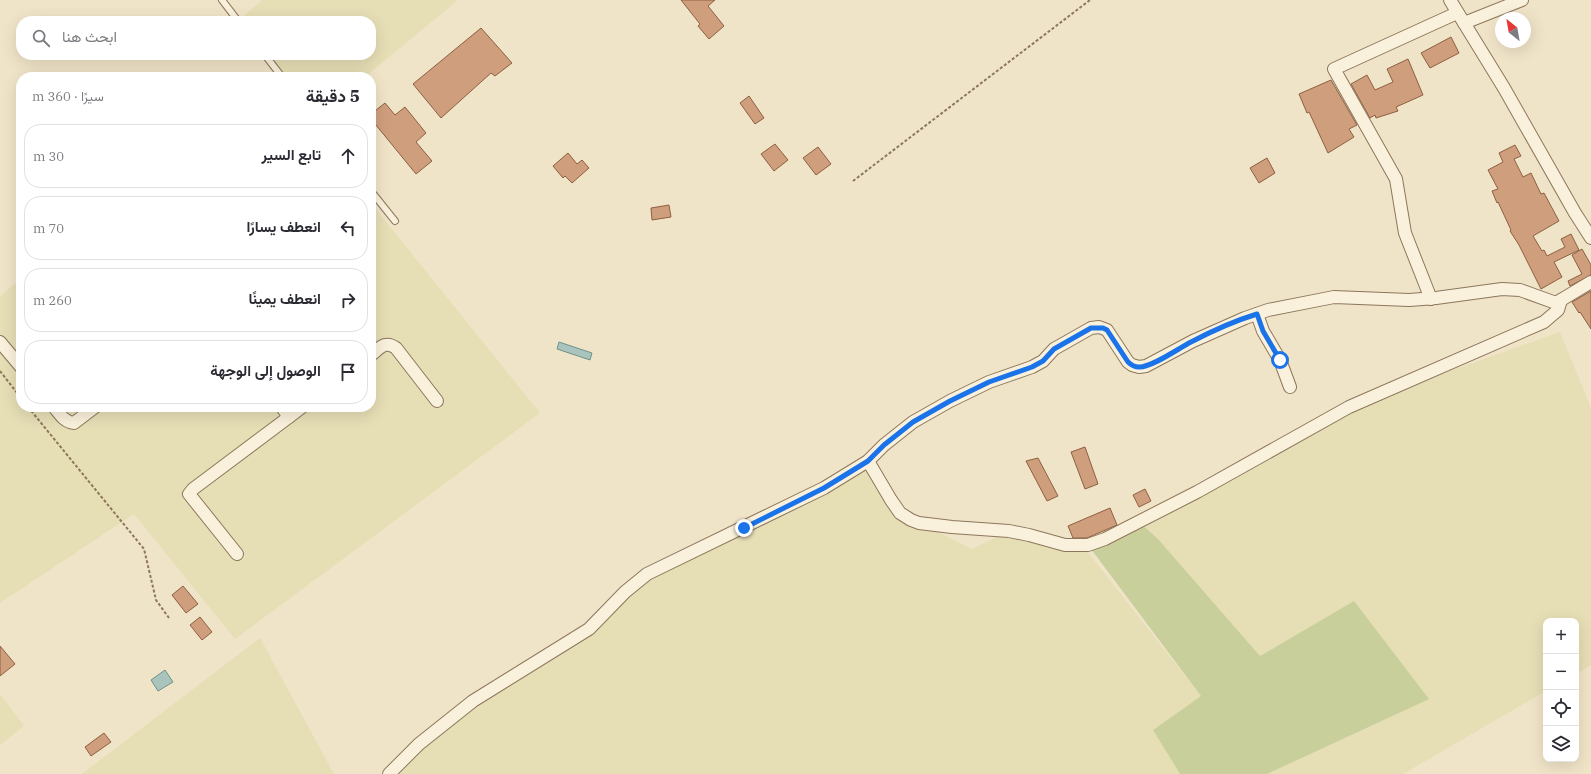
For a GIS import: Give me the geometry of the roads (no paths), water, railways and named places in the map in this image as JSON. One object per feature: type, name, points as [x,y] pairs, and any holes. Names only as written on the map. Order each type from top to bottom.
[{"type":"street","points":[[1450,0],[1504,88],[1575,213],[1591,238]]},
{"type":"street","points":[[1431,299],[1405,233],[1396,179],[1334,69],[1460,18],[1522,0]]},
{"type":"street","points":[[389,774],[419,744],[473,700],[589,629],[625,592],[647,574],[824,488],[868,461],[884,445],[913,422],[950,401],[989,382],[1032,367],[1043,361],[1054,349],[1091,328],[1103,328],[1107,330],[1128,362],[1132,366],[1139,367],[1152,363],[1192,341],[1245,318],[1308,301],[1334,297],[1409,300],[1431,299],[1502,289],[1520,290],[1556,303],[1591,282]]},
{"type":"street","points":[[868,461],[900,513],[915,521],[952,527],[1029,535],[1065,545],[1088,545],[1105,539],[1197,492],[1349,407],[1544,322],[1558,310],[1561,300]]},
{"type":"street","points":[[1257,314],[1263,331],[1280,360],[1290,387]]},
{"type":"street","points":[[0,342],[16,362]]},
{"type":"street","points":[[376,351],[386,344],[390,344],[396,348],[437,401]]},
{"type":"street","points":[[58,412],[64,420],[69,423],[74,423],[88,412]]},
{"type":"street","points":[[286,412],[290,417]]},
{"type":"street","points":[[237,554],[190,494],[193,489],[296,412]]},
{"type":"lane","points":[[222,0],[234,16]]},
{"type":"lane","points":[[269,60],[278,72]]},
{"type":"lane","points":[[376,197],[395,221]]},
{"type":"water","points":[[559,342],[592,353],[590,360],[557,349]]},
{"type":"water","points":[[165,670],[173,682],[158,691],[151,680]]}]
